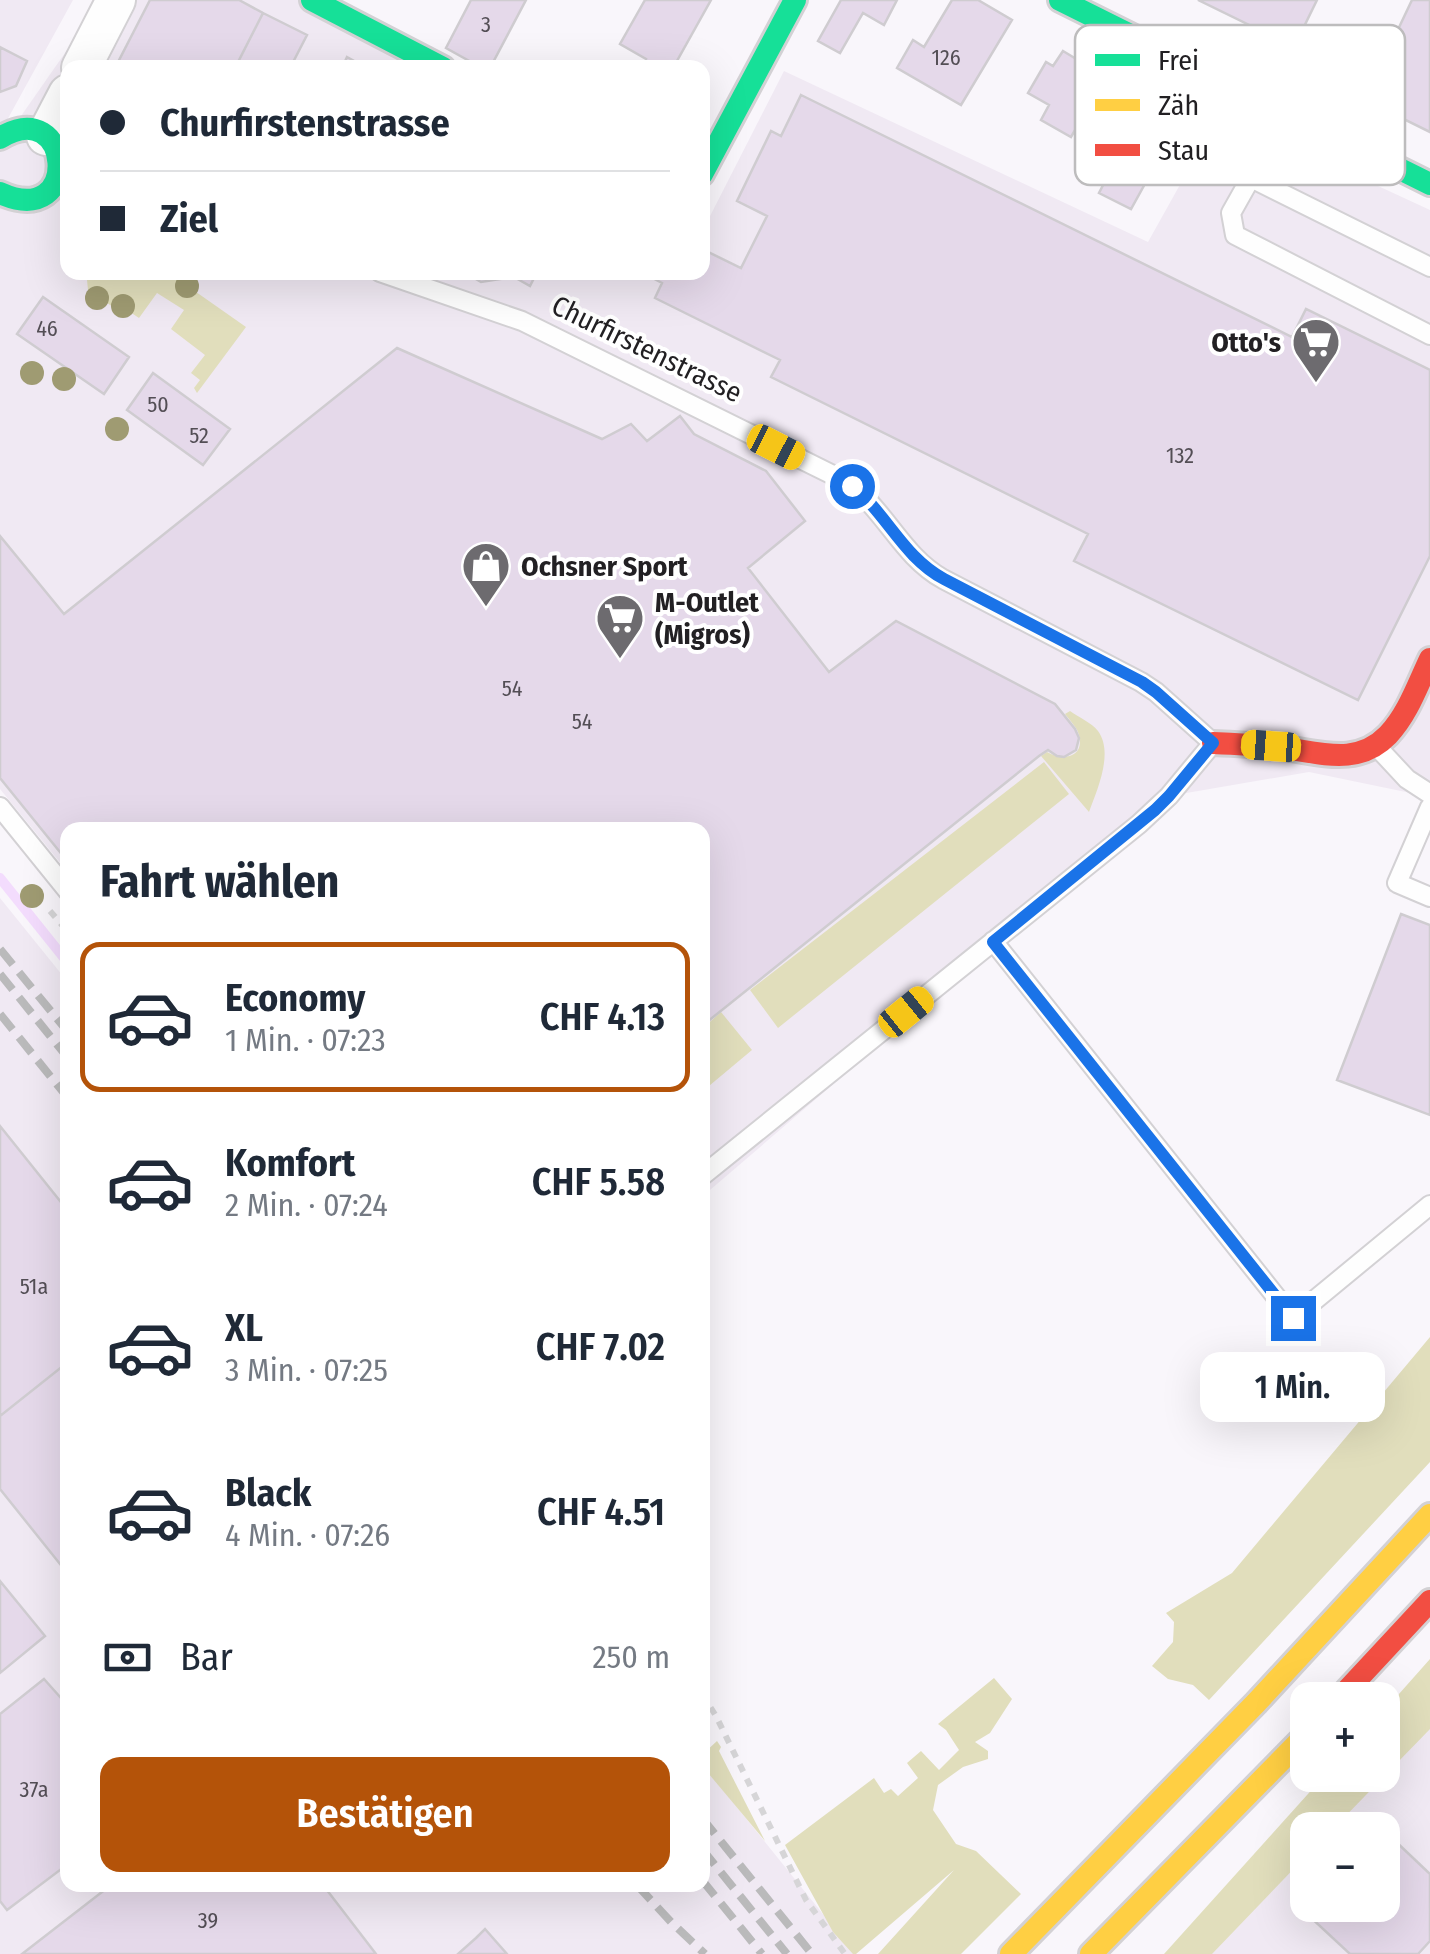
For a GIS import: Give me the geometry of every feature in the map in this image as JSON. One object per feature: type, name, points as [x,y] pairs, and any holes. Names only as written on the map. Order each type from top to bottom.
[{"type":"main road","points":[[312,0],[428,60]]},
{"type":"main road","points":[[710,159],[795,0]]},
{"type":"main road","points":[[1060,0],[1111,25]]},
{"type":"main road","points":[[0,138],[25,128],[46,136],[60,162]]},
{"type":"main road","points":[[1405,171],[1430,184]]},
{"type":"main road","points":[[2,199],[39,198],[60,178]]},
{"type":"main road","points":[[1213,743],[1350,756],[1376,745],[1389,734],[1430,659]]},
{"type":"main road","points":[[1010,1954],[1256,1704],[1430,1516]]},
{"type":"main road","points":[[1355,1682],[1430,1601]]},
{"type":"main road","points":[[1090,1954],[1290,1750]]},
{"type":"street","points":[[85,60],[116,0]]},
{"type":"street","points":[[46,136],[60,109]]},
{"type":"lane","points":[[1247,185],[1231,213],[1235,235],[1430,335]]},
{"type":"lane","points":[[1265,185],[1430,267]]},
{"type":"lane","name":"Churfirstenstrasse","points":[[403,280],[522,321],[843,480],[870,501],[920,564],[1142,682],[1213,743]]},
{"type":"lane","points":[[710,1170],[1155,810],[1213,743]]},
{"type":"lane","points":[[1376,745],[1407,779],[1430,794]]},
{"type":"lane","points":[[1430,806],[1397,883],[1430,897]]},
{"type":"lane","points":[[0,807],[60,881]]},
{"type":"lane","points":[[993,942],[1293,1318],[1430,1205]]},
{"type":"path","points":[[710,1707],[806,1900],[845,1954]]},
{"type":"shaded area","points":[[0,0],[73,0],[0,133]]},
{"type":"shaded area","points":[[102,0],[301,0],[410,60],[60,60]]},
{"type":"shaded area","points":[[60,60],[60,280],[710,280],[710,216],[784,71],[1148,242],[1180,185],[1376,185],[1430,210],[1430,797],[1309,772],[1169,796],[710,1190],[710,822],[60,822],[60,862],[0,789],[0,146]]},
{"type":"shaded area","points":[[87,280],[179,280],[246,327],[197,393],[194,388],[200,380],[191,373],[205,355],[171,329],[184,310],[157,293],[139,318],[88,290]]},
{"type":"shaded area","points":[[1070,711],[1089,723],[1103,740],[1103,772],[1089,812],[1041,756],[1047,752],[1071,756],[1079,749],[1078,732],[1065,714]]},
{"type":"shaded area","points":[[1044,762],[1069,794],[778,1028],[750,990]]},
{"type":"shaded area","points":[[0,898],[60,972],[60,1892],[710,1892],[710,1774],[855,1954],[0,1954]]},
{"type":"shaded area","points":[[721,1012],[752,1050],[710,1085],[710,1022]]},
{"type":"shaded area","points":[[1430,1337],[1430,1462],[1209,1700],[1193,1685],[1168,1679],[1152,1666],[1173,1642],[1174,1622],[1166,1613],[1232,1573]]},
{"type":"shaded area","points":[[1430,1659],[1430,1729],[1400,1760],[1400,1693]]},
{"type":"shaded area","points":[[994,1678],[1012,1699],[990,1733],[975,1742],[988,1751],[988,1759],[963,1767],[938,1785],[933,1810],[956,1844],[976,1851],[1021,1894],[961,1954],[878,1954],[954,1870],[853,1954],[833,1932],[785,1845],[874,1778],[884,1793],[891,1789],[898,1796],[918,1778],[907,1763],[921,1751],[939,1770],[959,1750],[938,1724]]},
{"type":"shaded area","points":[[1430,1728],[1430,1954],[1205,1954],[1290,1869],[1290,1922],[1400,1922],[1400,1812],[1347,1812],[1367,1792],[1400,1792],[1400,1758]]},
{"type":"shaded area","points":[[717,1741],[721,1747],[719,1751],[765,1841],[710,1775],[710,1748]]},
{"type":"shaded area","points":[[1310,1792],[1369,1792],[1349,1812],[1292,1812]]},
{"type":"shaded area","points":[[1290,1814],[1290,1873],[1212,1954],[1164,1954]]},
{"type":"building","points":[[150,0],[239,0],[263,13],[239,60],[119,60]]},
{"type":"building","points":[[471,0],[526,0],[494,60],[468,60],[446,48]]},
{"type":"building","points":[[645,0],[711,0],[677,60],[645,60],[620,44]]},
{"type":"building","points":[[841,0],[897,0],[884,25],[863,13],[840,53],[818,41]]},
{"type":"building","points":[[952,0],[978,0],[1012,20],[961,105],[897,68],[913,40],[924,47]]},
{"type":"building","points":[[1198,0],[1317,0],[1305,25],[1249,25]]},
{"type":"building","points":[[1412,0],[1430,0],[1430,132],[1405,120],[1405,25],[1400,25]]},
{"type":"building","points":[[263,13],[307,35],[294,60],[239,60]]},
{"type":"building","points":[[0,47],[27,61],[16,86],[0,92]]},
{"type":"building","points":[[1063,51],[1075,58],[1075,130],[1071,137],[1041,120],[1049,105],[1028,93],[1046,62],[1053,66]]},
{"type":"building","points":[[801,95],[1292,337],[1306,309],[1430,370],[1430,556],[1358,700],[1074,561],[1088,534],[771,377],[780,360],[655,298],[662,283],[656,280],[710,280],[710,253],[741,268],[767,216],[737,201],[771,131],[781,136]]},
{"type":"building","points":[[1103,185],[1144,185],[1131,209],[1099,193]]},
{"type":"building","points":[[43,297],[129,357],[104,394],[17,334]]},
{"type":"building","points":[[397,348],[602,439],[631,424],[647,441],[680,416],[694,434],[766,471],[805,521],[748,568],[829,672],[896,621],[1055,704],[1079,738],[1076,750],[1064,757],[1048,750],[1039,756],[710,1020],[710,822],[60,822],[60,852],[0,778],[0,536],[64,614]]},
{"type":"building","points":[[153,373],[230,429],[203,465],[127,410]]},
{"type":"building","points":[[1401,914],[1430,925],[1430,1115],[1337,1080]]},
{"type":"building","points":[[0,1126],[60,1201],[60,1368],[0,1416]]},
{"type":"building","points":[[60,1368],[60,1564],[0,1489],[0,1416]]},
{"type":"building","points":[[0,1581],[45,1636],[0,1673]]},
{"type":"building","points":[[44,1679],[60,1697],[60,1870],[7,1910],[0,1901],[0,1714]]},
{"type":"building","points":[[1400,1846],[1430,1874],[1430,1941],[1418,1954],[1350,1954],[1316,1922],[1400,1922]]},
{"type":"building","points":[[102,1892],[328,1892],[376,1954],[22,1954]]},
{"type":"building","points":[[485,1929],[507,1954],[458,1954],[476,1938]]},
{"type":"waterway","points":[[0,878],[60,953]]},
{"type":"railway","points":[[0,949],[60,1022]]},
{"type":"railway","points":[[0,974],[60,1048]]},
{"type":"railway","points":[[0,1014],[60,1088]]},
{"type":"railway","points":[[710,1828],[812,1954]]},
{"type":"railway","points":[[710,1859],[787,1954]]},
{"type":"railway","points":[[710,1890],[762,1954]]},
{"type":"railway","points":[[643,1892],[705,1954]]},
{"type":"traffic: fast","points":[[312,0],[428,60]]},
{"type":"traffic: fast","points":[[710,159],[795,0]]},
{"type":"traffic: fast","points":[[1060,0],[1110,25]]},
{"type":"traffic: fast","points":[[0,138],[24,129],[42,133],[54,146],[59,163],[56,180],[46,194],[27,200],[0,193]]},
{"type":"traffic: fast","points":[[1405,172],[1430,184]]},
{"type":"traffic: slow","points":[[1011,1954],[1256,1703],[1430,1515]]},
{"type":"traffic: slow","points":[[1091,1954],[1290,1751]]},
{"type":"traffic: jam","points":[[1213,743],[1339,755],[1364,751],[1395,727],[1430,659]]},
{"type":"traffic: jam","points":[[1355,1682],[1430,1601]]},
{"type":"place","name":"Otto's","points":[[1316,384]]},
{"type":"place","name":"Ochsner Sport","points":[[486,608]]},
{"type":"place","name":"M-Outlet (Migros)","points":[[620,660]]},
{"type":"route","points":[[852,486],[870,501],[920,564],[1142,682],[1213,743],[1155,810],[993,942],[1293,1318]]}]
